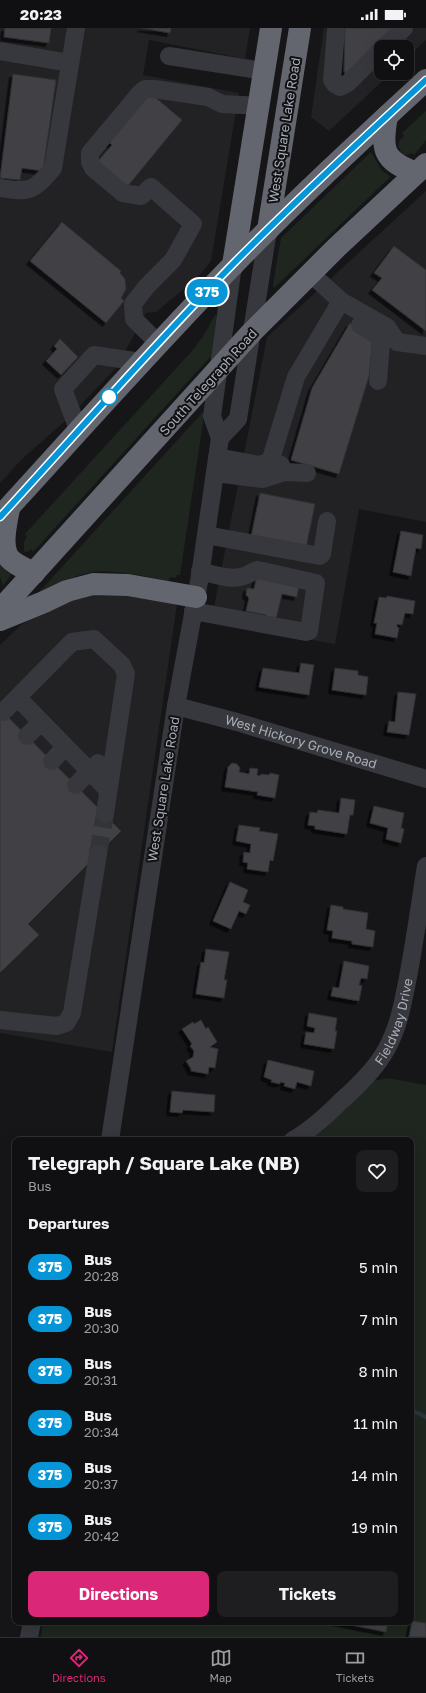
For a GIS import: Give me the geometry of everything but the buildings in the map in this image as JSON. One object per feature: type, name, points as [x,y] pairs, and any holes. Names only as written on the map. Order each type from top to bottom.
[{"type":"highway","name":"West Square Lake Road","points":[[233,265],[271,28]]},
{"type":"highway","name":"West Square Lake Road","points":[[268,230],[300,28]]},
{"type":"highway","points":[[34,573],[15,563],[9,557],[6,550],[4,513],[141,362],[233,265],[426,80]]},
{"type":"highway","points":[[387,116],[384,135],[385,149],[389,157],[400,166],[421,169]]},
{"type":"highway","name":"South Telegraph Road","points":[[0,610],[252,332],[310,273],[421,169]]},
{"type":"highway","points":[[0,620],[67,591],[93,584],[128,585],[194,604]]},
{"type":"street","points":[[0,188],[19,191],[33,188],[40,184],[53,168],[76,28]]},
{"type":"street","points":[[391,40],[404,28]]},
{"type":"street","points":[[336,31],[332,80],[335,84],[340,87],[348,83],[374,57]]},
{"type":"street","points":[[0,51],[70,63]]},
{"type":"street","points":[[169,56],[264,72]]},
{"type":"street","points":[[159,344],[134,319],[132,304],[147,286],[173,260],[193,224],[151,187],[141,196],[123,194],[93,168],[90,162],[90,153],[145,89],[208,96],[222,104],[258,106]]},
{"type":"street","name":"West Square Lake Road","points":[[220,438],[238,419],[268,230]]},
{"type":"street","name":"West Square Lake Road","points":[[110,1137],[176,706],[206,535],[220,438],[212,416],[233,265]]},
{"type":"street","points":[[310,273],[338,306],[379,336],[381,343],[378,381],[397,342]]},
{"type":"street","points":[[338,306],[387,327],[397,342],[426,346]]},
{"type":"street","points":[[270,462],[296,377],[338,306]]},
{"type":"street","points":[[79,432],[63,389],[94,355],[141,362]]},
{"type":"street","points":[[270,462],[307,473],[285,472],[263,479],[216,465],[260,465],[270,462]]},
{"type":"street","points":[[206,535],[320,556],[322,554],[327,522]]},
{"type":"street","points":[[194,604],[259,624],[306,632],[309,631],[316,585],[314,582],[258,570],[245,576],[235,578],[200,571]]},
{"type":"street","points":[[3,712],[72,642],[94,639],[122,665],[126,674],[105,814]]},
{"type":"street","points":[[18,698],[108,790]]},
{"type":"street","name":"West Hickory Grove Road","points":[[176,706],[237,722],[426,779]]},
{"type":"street","points":[[27,736],[41,722]]},
{"type":"street","points":[[52,761],[66,747]]},
{"type":"street","points":[[76,785],[115,747]]},
{"type":"street","points":[[0,1020],[57,1026],[66,1023],[72,1013],[98,854]]},
{"type":"street","name":"Fieldway Drive","points":[[298,1137],[315,1126],[350,1094],[376,1065],[395,1032],[401,1010],[426,866]]},
{"type":"street","points":[[29,1637],[31,1625]]},
{"type":"shaded area","points":[[0,28],[250,28],[245,59],[149,40],[143,75],[239,93],[211,261],[197,278],[156,312],[146,313],[116,368],[64,422],[22,459],[0,483]]},
{"type":"shaded area","points":[[324,28],[426,28],[426,40],[414,51],[414,40],[374,40],[374,80],[384,80],[329,131],[311,117]]},
{"type":"shaded area","points":[[426,111],[426,140],[414,155],[412,153],[407,155],[402,154],[398,146],[399,141],[404,136],[402,133]]},
{"type":"shaded area","points":[[371,152],[382,171],[390,176],[389,178],[274,288],[273,284],[281,238]]},
{"type":"shaded area","points":[[426,191],[426,522],[359,509],[335,644],[211,622],[267,337]]},
{"type":"shaded area","points":[[215,315],[217,315],[211,356],[33,552],[31,549],[27,552],[24,551],[24,542],[27,537],[25,534],[192,351],[204,335]]},
{"type":"shaded area","points":[[203,412],[203,422],[180,575],[177,575],[176,578],[170,577],[169,581],[121,572],[92,572],[76,576],[31,601]]},
{"type":"shaded area","points":[[0,565],[11,575],[3,586],[0,577]]},
{"type":"shaded area","points":[[104,591],[177,604],[112,1052],[0,1033],[0,645],[21,625],[63,599]]},
{"type":"shaded area","points":[[387,1078],[426,1085],[426,1637],[41,1637],[43,1625],[414,1625],[414,1137],[309,1137],[369,1082]]},
{"type":"waterway","points":[[414,1411],[426,1417]]},
{"type":"tunnel","points":[[98,854],[105,814]]},
{"type":"bus line","name":"375","points":[[0,517],[79,432],[141,362],[233,265],[290,208],[426,80]]}]
